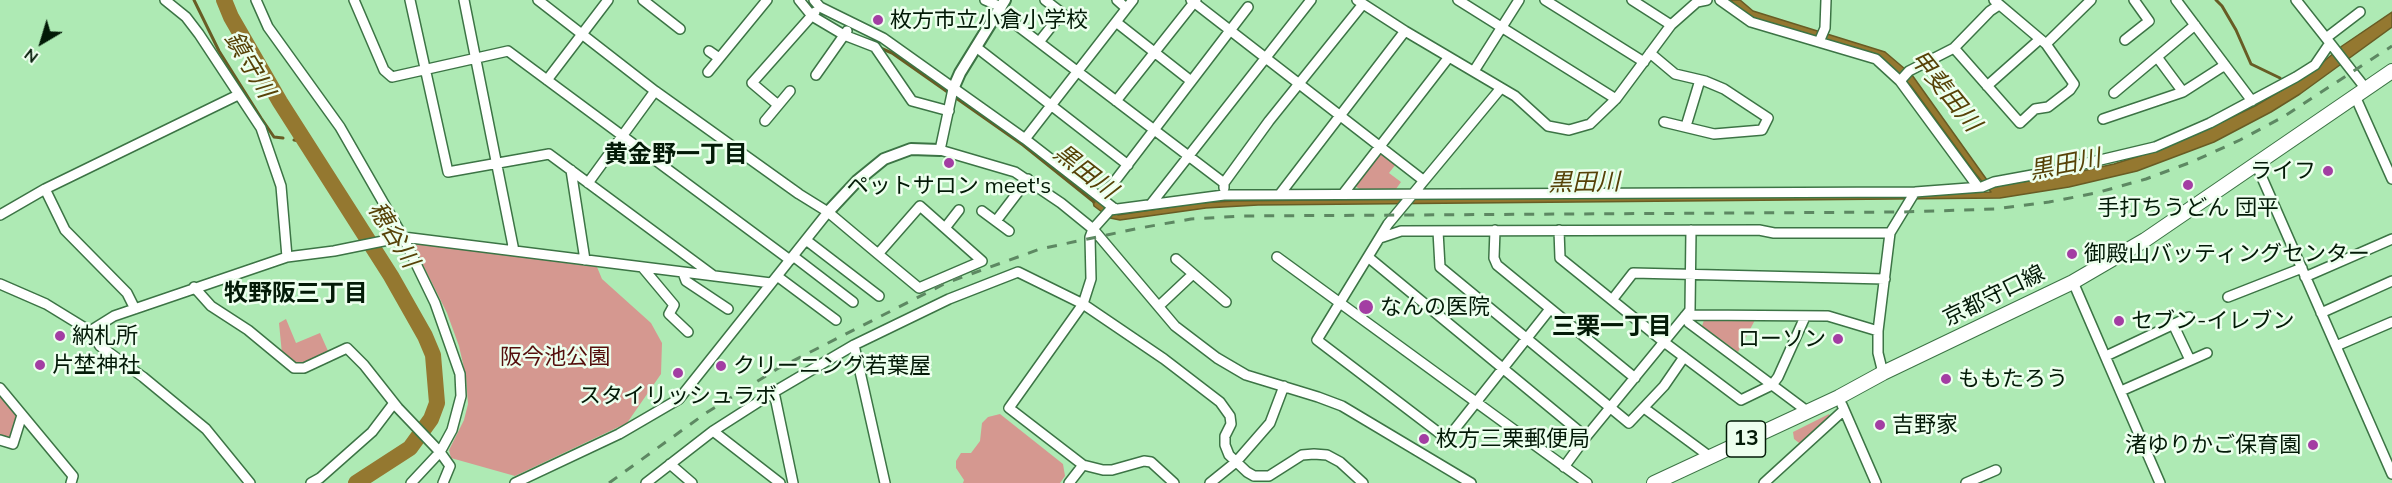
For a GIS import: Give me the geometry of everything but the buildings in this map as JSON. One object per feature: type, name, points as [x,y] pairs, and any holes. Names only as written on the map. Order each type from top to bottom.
[{"type":"main road","name":"京都守口線","points":[[1654,483],[1807,411],[1841,403],[1883,373],[2073,282],[2145,240],[2392,71]]},
{"type":"street","points":[[165,0],[186,17],[199,34],[261,128],[281,186],[287,257]]},
{"type":"street","points":[[256,0],[268,27],[340,127],[403,237],[435,303],[460,374],[461,396],[458,416],[452,430],[440,452],[411,483]]},
{"type":"street","points":[[354,0],[384,70],[392,77],[508,51],[853,302]]},
{"type":"street","points":[[410,0],[448,172],[549,154],[714,277]]},
{"type":"street","points":[[464,0],[514,251]]},
{"type":"street","points":[[538,0],[655,91],[828,213],[919,288],[982,261],[920,206],[878,254]]},
{"type":"street","points":[[547,80],[608,0]]},
{"type":"street","points":[[643,0],[680,29]]},
{"type":"street","points":[[708,72],[766,0]]},
{"type":"street","points":[[799,0],[875,47],[912,101],[951,99]]},
{"type":"street","points":[[985,0],[1001,6],[1039,42],[1224,183]]},
{"type":"street","points":[[1039,42],[1062,14],[1045,0]]},
{"type":"street","points":[[1025,139],[1130,4],[1117,0]]},
{"type":"street","points":[[1151,204],[1311,0]]},
{"type":"street","points":[[1458,0],[1616,99]]},
{"type":"street","points":[[1474,71],[1518,0]]},
{"type":"street","points":[[1545,0],[1644,62]]},
{"type":"street","points":[[1632,0],[1671,25]]},
{"type":"street","points":[[1720,0],[1751,22],[1876,59],[1904,77],[1980,187]]},
{"type":"street","points":[[1820,42],[1824,28],[1826,0]]},
{"type":"street","points":[[1987,86],[2091,0]]},
{"type":"street","points":[[2125,40],[2149,21],[2134,0]]},
{"type":"street","points":[[2176,0],[2252,101]]},
{"type":"street","points":[[1116,101],[1194,1],[1424,180]]},
{"type":"street","points":[[1224,195],[1224,183],[1360,2],[1515,96],[1548,126],[1569,130],[1590,124],[1616,99],[1671,25],[1700,1]]},
{"type":"street","points":[[2299,1],[2345,62],[2361,92],[2392,179]]},
{"type":"street","points":[[1904,77],[1954,48],[1997,3],[2043,41],[2074,84],[2048,107],[2035,110],[2020,123],[1954,48]]},
{"type":"street","points":[[940,150],[951,99],[976,47],[1001,6]]},
{"type":"street","points":[[1102,198],[1248,7]]},
{"type":"street","points":[[815,9],[847,30],[883,38],[951,99],[1025,139],[1102,198],[1110,212]]},
{"type":"street","points":[[778,105],[752,83],[815,9]]},
{"type":"street","points":[[1174,483],[1150,462],[1144,461],[1112,470],[1083,465],[1009,408],[1083,304],[1091,279],[1090,237],[1093,229],[1110,212],[1151,204],[1224,195],[1914,193],[1980,187],[2155,147],[2210,123],[2314,65],[2360,12]]},
{"type":"street","points":[[1116,22],[1191,81]]},
{"type":"street","points":[[2114,93],[2195,25]]},
{"type":"street","points":[[816,75],[847,30]]},
{"type":"street","points":[[1280,194],[1405,31]]},
{"type":"street","points":[[976,47],[1128,165]]},
{"type":"street","points":[[709,51],[719,58]]},
{"type":"street","points":[[1650,53],[1675,74],[1724,89],[1768,118],[1762,130],[1714,134],[1664,122]]},
{"type":"street","points":[[1343,194],[1449,57]]},
{"type":"street","points":[[2157,57],[2182,92]]},
{"type":"street","points":[[2103,119],[2182,92],[2225,65]]},
{"type":"street","points":[[1686,126],[1700,80]]},
{"type":"street","points":[[1501,88],[1411,195],[1380,238],[1317,340],[1447,439],[1550,309]]},
{"type":"street","points":[[588,183],[655,91]]},
{"type":"street","points":[[765,121],[790,91]]},
{"type":"street","points":[[0,214],[45,189],[238,95]]},
{"type":"street","points":[[514,483],[628,429],[679,399],[791,258],[857,181],[884,159],[911,149],[940,150],[1000,166],[1028,179],[1093,229],[1183,333],[1216,358],[1246,375],[1342,406],[1471,483]]},
{"type":"street","points":[[2256,164],[2392,474]]},
{"type":"street","points":[[571,170],[585,260]]},
{"type":"street","points":[[996,221],[1028,179]]},
{"type":"street","points":[[45,189],[65,230],[127,293],[135,309]]},
{"type":"street","points":[[1883,373],[1878,353],[1878,331],[1890,233],[1914,193]]},
{"type":"street","points":[[945,228],[959,210]]},
{"type":"street","points":[[982,211],[1009,231]]},
{"type":"street","points":[[1559,230],[1560,258],[1664,342],[1741,400],[1772,385],[1778,377],[1805,317]]},
{"type":"street","points":[[1380,238],[1401,231],[1691,230],[1890,233]]},
{"type":"street","points":[[1564,467],[1690,310],[1691,230]]},
{"type":"street","points":[[1438,231],[1440,267],[1609,409],[1629,423],[1664,386],[1684,357]]},
{"type":"street","points":[[1495,231],[1494,258],[1497,265],[1635,378]]},
{"type":"street","points":[[90,331],[114,316],[287,257],[403,237],[714,277],[774,280],[836,320]]},
{"type":"street","points":[[2228,297],[2303,272],[2392,238]]},
{"type":"street","points":[[806,240],[879,296]]},
{"type":"street","points":[[1277,257],[1587,483]]},
{"type":"street","points":[[1368,257],[1586,437]]},
{"type":"street","points":[[1176,259],[1226,302]]},
{"type":"street","points":[[643,268],[675,305],[669,314],[688,332]]},
{"type":"street","points":[[646,483],[713,431],[854,345],[949,299],[1018,272],[1083,304],[1164,359],[1227,409],[1231,424],[1225,445],[1228,455],[1254,476],[1269,476],[1302,455],[1327,455],[1340,462],[1364,483]]},
{"type":"street","points":[[683,273],[686,281],[728,309]]},
{"type":"street","points":[[1612,300],[1633,273],[1885,279]]},
{"type":"street","points":[[1159,306],[1193,274]]},
{"type":"street","points":[[2321,313],[2392,281]]},
{"type":"street","points":[[2073,282],[2121,391],[2128,414],[2160,483]]},
{"type":"street","points":[[0,284],[46,304],[90,331],[100,346],[143,377],[206,429],[250,483]]},
{"type":"street","points":[[194,288],[211,306],[248,330],[294,368],[304,368],[347,348],[450,466],[443,483]]},
{"type":"street","points":[[1685,316],[1828,316],[1878,331]]},
{"type":"street","points":[[1685,316],[1689,323],[1807,411]]},
{"type":"street","points":[[2106,356],[2189,316]]},
{"type":"street","points":[[2336,346],[2392,322]]},
{"type":"street","points":[[2173,324],[2190,360]]},
{"type":"street","points":[[854,345],[885,483]]},
{"type":"street","points":[[2121,391],[2206,352]]},
{"type":"street","points":[[1210,483],[1236,462],[1270,423],[1284,386]]},
{"type":"street","points":[[0,388],[73,476],[71,483]]},
{"type":"street","points":[[774,392],[793,483]]},
{"type":"street","points":[[1764,483],[1841,403],[1876,483]]},
{"type":"street","points":[[311,483],[327,472],[372,432],[396,406]]},
{"type":"street","points":[[1644,408],[1709,456]]},
{"type":"street","points":[[0,440],[13,444],[22,415]]},
{"type":"street","points":[[713,431],[780,483]]},
{"type":"street","points":[[670,464],[692,483]]},
{"type":"street","points":[[1069,483],[1083,465]]},
{"type":"street","points":[[1966,483],[1996,470]]},
{"type":"green space","points":[[1381,153],[1396,164],[1389,173],[1401,182],[1396,189],[1361,190],[1355,186]]},
{"type":"green space","name":"阪今池公園","points":[[412,243],[597,267],[602,279],[651,323],[662,343],[661,374],[627,423],[515,476],[451,458],[449,450],[464,420],[468,404],[466,377],[459,346],[447,313]]},
{"type":"green space","points":[[286,319],[296,343],[320,333],[328,351],[309,361],[296,364],[282,354],[279,323]]},
{"type":"green space","points":[[1704,320],[1755,320],[1738,352],[1702,326]]},
{"type":"green space","points":[[0,395],[18,418],[12,438],[0,437]]},
{"type":"green space","points":[[1000,414],[1063,464],[1065,476],[1060,483],[963,483],[964,480],[956,468],[956,461],[961,453],[971,453],[980,441],[982,423],[988,417]]},
{"type":"green space","points":[[1829,414],[1831,418],[1803,446],[1794,439],[1793,432]]},
{"type":"shaded area","points":[[1730,0],[1740,0],[1753,11],[1885,52],[1912,75],[1987,180],[1998,185],[2051,178],[2114,164],[2197,134],[2255,106],[2309,74],[2342,46],[2392,12],[2392,27],[2300,94],[2214,142],[2137,171],[2069,187],[2000,198],[1258,205],[1206,208],[1120,220],[1110,218],[1094,206],[1092,197],[1118,215],[1198,203],[1235,201],[1991,192],[1911,86],[1890,65],[1883,60],[1756,19],[1746,14]]},
{"type":"waterway","name":"鎮守川","points":[[194,0],[219,51],[261,118],[274,137],[283,138]]},
{"type":"waterway","name":"穂谷川","points":[[224,0],[231,17],[280,102],[391,276],[425,336],[433,355],[437,403],[431,419],[410,448],[356,483]]},
{"type":"waterway","points":[[2216,0],[2236,30],[2251,64],[2280,78]]},
{"type":"waterway","name":"黒田川","points":[[878,47],[892,53],[1023,145],[1094,202]]},
{"type":"waterway","name":"鎮守川","points":[[294,140],[305,142]]},
{"type":"railway","points":[[609,483],[706,413],[777,369],[946,283],[1040,249],[1191,219],[1242,216],[1902,212],[1995,209],[2049,202],[2096,193],[2146,179],[2194,161],[2283,117],[2392,46]]},
{"type":"place","name":"枚方市立小倉小学校","points":[[878,20]]},
{"type":"place","name":"ペットサロン meet's","points":[[949,163]]},
{"type":"place","name":"ライフ","points":[[2328,171]]},
{"type":"place","name":"手打ちうどん 団平","points":[[2188,185]]},
{"type":"place","name":"御殿山バッティングセンター","points":[[2072,254]]},
{"type":"place","name":"なんの医院","points":[[1366,307]]},
{"type":"place","name":"セブン-イレブン","points":[[2119,321]]},
{"type":"place","name":"納札所","points":[[60,336]]},
{"type":"place","name":"ローソン","points":[[1838,339]]},
{"type":"place","name":"片埜神社","points":[[40,365]]},
{"type":"place","name":"クリーニング若葉屋","points":[[721,366]]},
{"type":"place","name":"スタイリッシュラボ","points":[[678,373]]},
{"type":"place","name":"ももたろう","points":[[1946,379]]},
{"type":"place","name":"吉野家","points":[[1880,425]]},
{"type":"place","name":"枚方三栗郵便局","points":[[1424,439]]},
{"type":"place","name":"渚ゆりかご保育園","points":[[2313,445]]},
{"type":"district","name":"黄金野一丁目","points":[[676,155]]},
{"type":"district","name":"牧野阪三丁目","points":[[296,294]]},
{"type":"district","name":"三栗一丁目","points":[[1612,327]]},
{"type":"water label","name":"甲斐田川","points":[[1945,91]]}]
